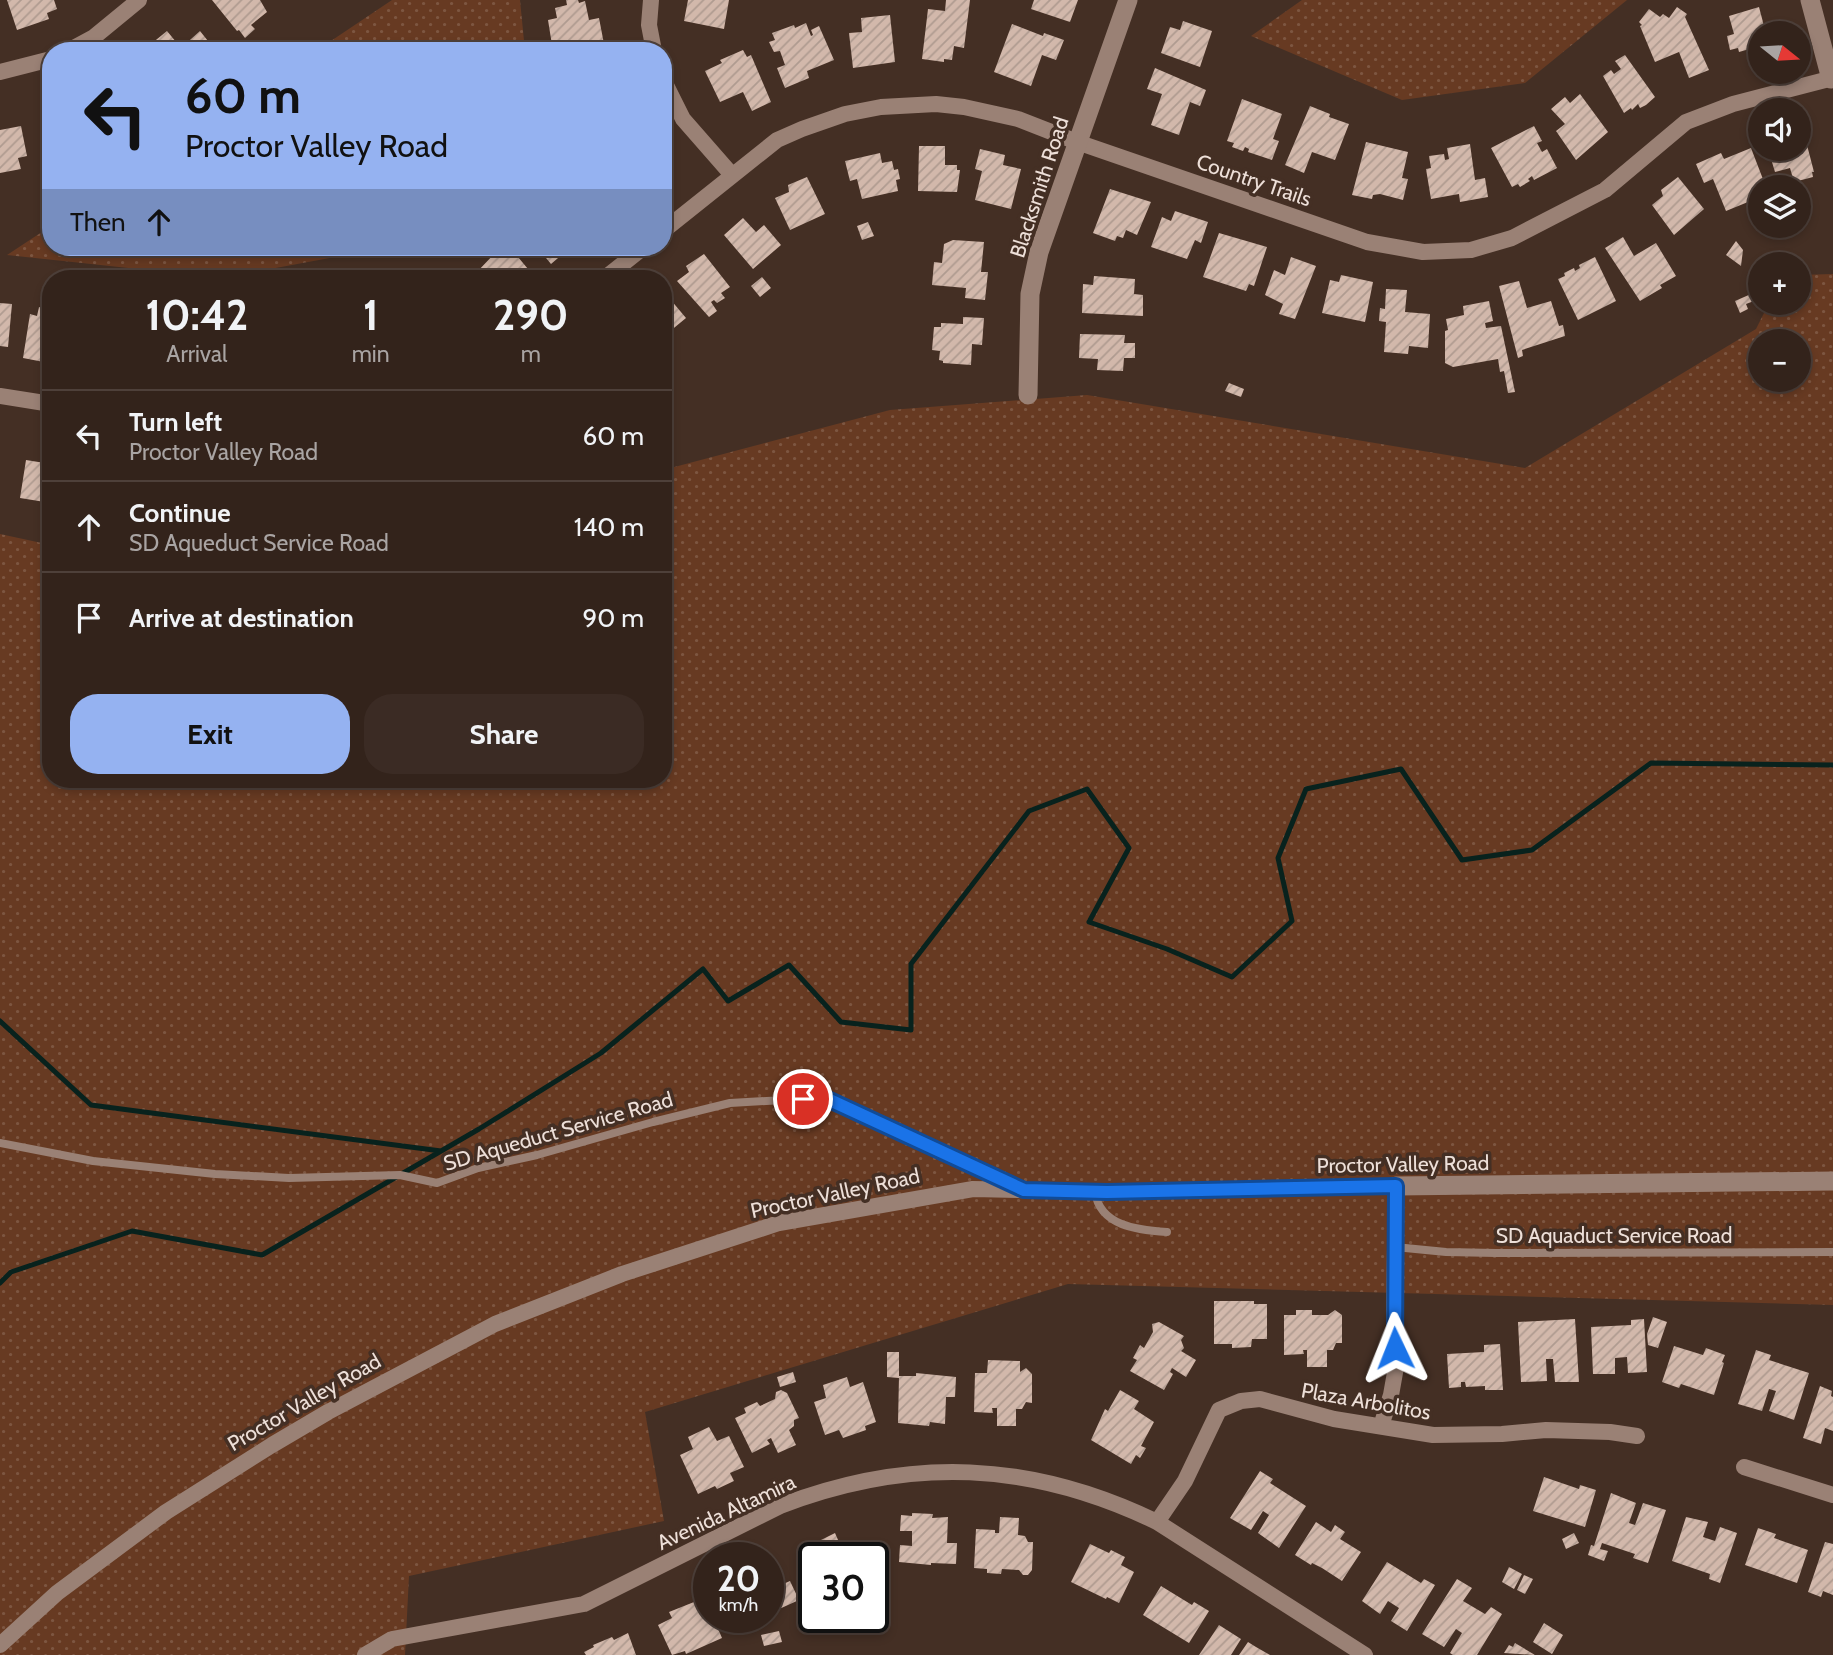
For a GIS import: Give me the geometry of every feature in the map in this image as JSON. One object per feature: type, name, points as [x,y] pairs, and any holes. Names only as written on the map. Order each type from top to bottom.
[{"type":"street","points":[[85,42],[139,0]]},
{"type":"street","points":[[651,0],[649,25],[652,42]]},
{"type":"street","name":"Blacksmith Road","points":[[1028,395],[1030,294],[1039,252],[1128,0]]},
{"type":"street","points":[[1810,0],[1832,78]]},
{"type":"street","points":[[0,72],[42,61]]},
{"type":"street","name":"Country Trails","points":[[672,224],[777,140],[845,114],[881,107],[936,104],[973,108],[1018,119],[1367,242],[1423,252],[1457,252],[1482,248],[1512,238],[1605,190],[1686,122],[1733,104],[1832,78]]},
{"type":"street","points":[[672,97],[683,119],[732,175]]},
{"type":"street","points":[[615,270],[633,256]]},
{"type":"street","points":[[0,396],[42,403]]},
{"type":"street","name":"Proctor Valley Road","points":[[0,1644],[57,1593],[166,1512],[328,1412],[495,1324],[622,1274],[779,1223],[973,1189],[1096,1192],[1833,1181]]},
{"type":"street","points":[[1381,1426],[1396,1367],[1396,1186]]},
{"type":"street","name":"Plaza Arbolitos","points":[[1157,1522],[1185,1481],[1219,1410],[1241,1401],[1259,1399],[1334,1419],[1433,1435],[1546,1430],[1610,1432],[1637,1436]]},
{"type":"street","points":[[1744,1467],[1833,1494]]},
{"type":"street","name":"Avenida Altamira","points":[[365,1655],[392,1639],[584,1604],[780,1506],[813,1494],[881,1477],[951,1471],[1020,1476],[1086,1492],[1157,1522],[1365,1655]]},
{"type":"lane","name":"SD Aqueduct Service Road","points":[[0,1143],[93,1161],[215,1174],[289,1178],[400,1175],[437,1183],[478,1168],[537,1155],[730,1102],[821,1096],[1024,1190]]},
{"type":"lane","points":[[1096,1192],[1097,1205],[1112,1221],[1167,1232]]},
{"type":"lane","name":"SD Aquaduct Service Road","points":[[1395,1247],[1496,1253],[1833,1252]]},
{"type":"shaded area","points":[[392,0],[520,0],[524,42],[329,42]]},
{"type":"shaded area","points":[[1302,0],[1627,0],[1525,83],[1402,100],[1251,36]]},
{"type":"shaded area","points":[[42,232],[42,256],[341,256],[265,270],[147,270],[7,255]]},
{"type":"shaded area","points":[[1833,274],[1833,1305],[1068,1284],[645,1412],[664,1521],[409,1576],[405,1655],[0,1655],[0,534],[42,543],[42,788],[672,788],[672,468],[890,410],[1087,395],[1525,468],[1748,334],[1748,392],[1811,392],[1811,329],[1756,329],[1763,315],[1811,315],[1811,275]]},
{"type":"building","points":[[7,0],[54,0],[57,9],[47,13],[49,19],[17,30]]},
{"type":"building","points":[[212,0],[260,0],[267,12],[251,25],[255,29],[245,38]]},
{"type":"building","points":[[566,0],[578,0],[579,3],[585,1],[589,20],[599,18],[604,42],[552,42],[548,20],[557,18],[555,8],[567,5]]},
{"type":"building","points":[[688,0],[729,0],[724,29],[684,21]]},
{"type":"building","points":[[946,0],[970,0],[964,48],[954,46],[952,60],[944,59],[944,62],[922,59],[928,9],[945,11]]},
{"type":"building","points":[[1034,0],[1078,0],[1070,22],[1031,9]]},
{"type":"building","points":[[1677,7],[1687,14],[1685,17],[1709,70],[1689,78],[1679,52],[1655,62],[1639,22],[1649,9],[1660,17],[1663,14],[1669,18]]},
{"type":"building","points":[[1759,7],[1763,21],[1748,21],[1748,49],[1739,52],[1738,48],[1730,50],[1727,36],[1734,34],[1729,16]]},
{"type":"building","points":[[890,15],[895,62],[853,68],[849,33],[862,32],[861,18]]},
{"type":"building","points":[[1183,21],[1212,31],[1200,67],[1161,53],[1170,27],[1180,30]]},
{"type":"building","points":[[806,23],[811,36],[811,30],[819,26],[834,60],[807,71],[809,78],[785,88],[777,68],[785,65],[780,51],[774,52],[769,42],[775,40],[772,33]]},
{"type":"building","points":[[1012,24],[1043,36],[1044,33],[1064,40],[1056,60],[1042,55],[1031,86],[994,72]]},
{"type":"building","points":[[167,31],[176,42],[153,42]]},
{"type":"building","points":[[200,31],[209,42],[188,42]]},
{"type":"building","points":[[743,50],[747,57],[751,55],[771,102],[752,111],[743,92],[720,102],[705,71],[722,63],[720,60]]},
{"type":"building","points":[[1625,55],[1655,97],[1646,105],[1640,108],[1638,104],[1624,113],[1603,76],[1611,70],[1614,74],[1621,69],[1615,61]]},
{"type":"building","points":[[1155,68],[1206,90],[1200,106],[1190,102],[1179,135],[1151,125],[1162,94],[1147,89]]},
{"type":"building","points":[[1580,94],[1608,132],[1576,160],[1556,131],[1565,124],[1551,109],[1565,97],[1570,103]]},
{"type":"building","points":[[1242,99],[1282,114],[1273,139],[1279,141],[1272,160],[1248,152],[1249,149],[1245,147],[1243,151],[1232,147],[1234,143],[1227,141]]},
{"type":"building","points":[[1310,106],[1349,124],[1335,160],[1312,152],[1304,173],[1285,165]]},
{"type":"building","points":[[21,126],[27,156],[18,158],[21,169],[0,173],[0,130]]},
{"type":"building","points":[[1534,126],[1542,141],[1537,143],[1542,152],[1547,149],[1557,168],[1534,180],[1532,176],[1528,179],[1530,181],[1520,187],[1518,184],[1512,187],[1491,148]]},
{"type":"building","points":[[1366,142],[1408,152],[1402,178],[1408,179],[1403,200],[1380,194],[1373,195],[1372,199],[1352,195]]},
{"type":"building","points":[[1470,144],[1475,180],[1485,178],[1488,197],[1460,202],[1459,194],[1431,199],[1426,169],[1431,168],[1429,156],[1444,154],[1445,160],[1449,159],[1447,148]]},
{"type":"building","points":[[919,146],[945,146],[945,165],[957,165],[957,170],[960,170],[957,192],[918,191]]},
{"type":"building","points":[[980,149],[1005,155],[1003,165],[1021,169],[1011,209],[975,200],[982,171],[975,169]]},
{"type":"building","points":[[1748,149],[1748,161],[1756,161],[1761,175],[1748,175],[1748,202],[1726,211],[1713,179],[1704,183],[1696,164],[1721,153],[1724,159]]},
{"type":"building","points":[[880,153],[882,163],[892,161],[894,170],[898,169],[898,191],[862,199],[857,179],[850,181],[845,161]]},
{"type":"building","points":[[1811,160],[1814,172],[1811,178],[1811,175],[1792,175],[1790,168],[1775,172],[1772,161]]},
{"type":"building","points":[[807,177],[825,214],[790,230],[775,198],[789,192],[788,185]]},
{"type":"building","points":[[1678,177],[1704,209],[1674,235],[1652,205],[1663,196],[1661,190]]},
{"type":"building","points":[[1110,189],[1151,202],[1137,235],[1126,230],[1123,238],[1117,236],[1115,241],[1093,233]]},
{"type":"building","points":[[1175,211],[1208,222],[1201,243],[1195,240],[1187,259],[1151,247],[1162,217],[1171,221]]},
{"type":"building","points":[[743,218],[756,232],[764,225],[781,245],[753,269],[724,235]]},
{"type":"building","points":[[868,222],[874,236],[862,240],[857,226]]},
{"type":"building","points":[[1219,233],[1267,247],[1254,286],[1249,284],[1246,291],[1203,277]]},
{"type":"building","points":[[1623,237],[1634,256],[1656,243],[1676,276],[1640,301],[1605,248]]},
{"type":"building","points":[[953,240],[984,242],[981,272],[988,272],[985,300],[965,298],[966,288],[932,285],[934,262],[942,263],[944,244]]},
{"type":"building","points":[[1736,241],[1743,250],[1741,266],[1726,255]]},
{"type":"building","points":[[704,254],[730,287],[721,293],[725,298],[717,303],[714,300],[711,302],[717,311],[709,317],[677,281],[689,272],[686,266]]},
{"type":"building","points":[[492,256],[517,256],[529,270],[479,270]]},
{"type":"building","points":[[544,256],[560,256],[551,264]]},
{"type":"building","points":[[1291,257],[1316,266],[1295,319],[1279,314],[1283,304],[1265,295],[1274,270],[1285,275]]},
{"type":"building","points":[[1595,257],[1616,301],[1578,320],[1558,279]]},
{"type":"building","points":[[1341,275],[1373,282],[1365,322],[1322,313],[1330,280],[1339,282]]},
{"type":"building","points":[[1094,276],[1135,279],[1134,294],[1143,295],[1143,316],[1082,313],[1083,284],[1093,285]]},
{"type":"building","points":[[762,277],[771,288],[760,297],[751,286]]},
{"type":"building","points":[[1519,281],[1527,308],[1551,301],[1559,326],[1563,325],[1565,336],[1522,350],[1523,356],[1518,358],[1499,286]]},
{"type":"building","points":[[1386,289],[1407,290],[1405,312],[1430,314],[1428,348],[1409,346],[1408,354],[1384,352],[1386,322],[1379,321],[1380,308],[1385,309]]},
{"type":"building","points":[[1748,295],[1748,309],[1740,313],[1735,301]]},
{"type":"building","points":[[672,301],[686,318],[672,330]]},
{"type":"building","points":[[1489,301],[1493,321],[1485,323],[1486,328],[1501,326],[1515,392],[1508,393],[1504,371],[1500,372],[1498,359],[1453,367],[1445,363],[1445,331],[1448,330],[1446,319],[1464,315],[1463,306]]},
{"type":"building","points":[[0,303],[12,304],[8,347],[0,346]]},
{"type":"building","points":[[39,307],[42,308],[42,362],[23,358],[30,314],[37,316]]},
{"type":"building","points":[[963,317],[984,318],[982,345],[972,344],[971,365],[943,363],[939,360],[940,351],[932,350],[934,327],[941,327],[941,323],[963,324]]},
{"type":"building","points":[[1080,334],[1125,335],[1124,343],[1135,343],[1135,358],[1124,358],[1123,371],[1097,370],[1098,359],[1079,358]]},
{"type":"building","points":[[1229,383],[1244,389],[1241,397],[1225,391]]},
{"type":"building","points":[[26,460],[42,463],[42,502],[20,498]]},
{"type":"building","points":[[1214,1301],[1254,1301],[1254,1304],[1267,1304],[1267,1339],[1252,1339],[1251,1347],[1232,1348],[1232,1344],[1214,1344]]},
{"type":"building","points":[[1296,1310],[1312,1310],[1312,1315],[1328,1315],[1335,1310],[1342,1315],[1342,1343],[1336,1343],[1333,1350],[1327,1350],[1327,1367],[1307,1367],[1307,1350],[1303,1350],[1304,1354],[1284,1355],[1284,1315],[1296,1315]]},
{"type":"building","points":[[1653,1317],[1667,1322],[1658,1348],[1648,1345],[1647,1334]]},
{"type":"building","points":[[1575,1319],[1579,1382],[1555,1382],[1553,1359],[1546,1359],[1547,1381],[1521,1382],[1518,1322]]},
{"type":"building","points":[[1644,1319],[1647,1372],[1628,1373],[1627,1357],[1615,1358],[1615,1374],[1593,1374],[1591,1327],[1631,1325],[1631,1320]]},
{"type":"building","points":[[1159,1322],[1184,1336],[1181,1340],[1184,1348],[1181,1351],[1196,1360],[1186,1377],[1172,1368],[1170,1372],[1173,1374],[1164,1390],[1130,1371],[1137,1360],[1133,1358],[1140,1345],[1144,1348],[1153,1332],[1152,1324]]},
{"type":"building","points":[[1500,1344],[1503,1390],[1485,1390],[1485,1386],[1466,1387],[1465,1382],[1461,1382],[1461,1387],[1449,1388],[1447,1354],[1484,1352],[1484,1345]]},
{"type":"building","points":[[1674,1346],[1703,1355],[1706,1348],[1725,1355],[1714,1395],[1681,1384],[1679,1388],[1662,1382]]},
{"type":"building","points":[[1756,1350],[1771,1355],[1769,1360],[1809,1373],[1794,1420],[1769,1411],[1776,1391],[1769,1389],[1762,1411],[1738,1404]]},
{"type":"building","points":[[887,1352],[899,1352],[899,1378],[887,1377]]},
{"type":"building","points":[[988,1360],[1020,1361],[1020,1372],[1026,1368],[1032,1374],[1032,1403],[1026,1402],[1022,1409],[1016,1409],[1016,1426],[997,1426],[997,1408],[992,1408],[993,1413],[974,1412],[975,1373],[987,1373]]},
{"type":"building","points":[[793,1372],[796,1382],[780,1387],[777,1377]]},
{"type":"building","points":[[916,1373],[956,1377],[955,1397],[946,1397],[945,1424],[930,1422],[929,1426],[898,1423],[899,1376],[916,1376]]},
{"type":"building","points":[[847,1377],[850,1387],[863,1382],[876,1422],[865,1426],[866,1430],[843,1438],[839,1430],[825,1435],[814,1402],[826,1398],[823,1385]]},
{"type":"building","points":[[1820,1386],[1832,1391],[1833,1397],[1833,1431],[1825,1428],[1821,1444],[1803,1438]]},
{"type":"building","points":[[781,1390],[787,1393],[799,1418],[794,1420],[794,1426],[789,1430],[796,1445],[778,1453],[771,1438],[767,1440],[770,1444],[752,1453],[735,1418],[746,1413],[744,1408],[757,1402],[760,1406],[775,1399],[776,1392]]},
{"type":"building","points":[[1120,1390],[1139,1401],[1134,1409],[1154,1422],[1141,1446],[1146,1448],[1140,1458],[1136,1455],[1131,1464],[1091,1440],[1105,1409],[1108,1411]]},
{"type":"building","points":[[709,1427],[717,1441],[729,1436],[744,1467],[730,1473],[734,1481],[698,1494],[680,1455],[693,1449],[688,1437]]},
{"type":"building","points":[[1260,1471],[1273,1479],[1270,1483],[1306,1506],[1279,1548],[1258,1533],[1269,1515],[1263,1511],[1251,1530],[1230,1518]]},
{"type":"building","points":[[1544,1477],[1579,1489],[1580,1485],[1596,1490],[1585,1527],[1533,1511]]},
{"type":"building","points":[[1611,1493],[1636,1503],[1629,1523],[1635,1525],[1643,1503],[1666,1510],[1648,1563],[1633,1558],[1635,1554],[1602,1543],[1600,1549],[1608,1551],[1604,1561],[1588,1555],[1591,1545],[1594,1546]]},
{"type":"building","points":[[912,1513],[933,1514],[932,1518],[948,1517],[947,1543],[957,1543],[956,1564],[899,1562],[900,1545],[912,1546],[912,1531],[900,1531],[901,1515],[912,1516]]},
{"type":"building","points":[[1000,1517],[1019,1518],[1018,1535],[1025,1536],[1028,1542],[1033,1542],[1032,1570],[1028,1575],[1023,1575],[1019,1570],[1002,1569],[1001,1574],[974,1568],[976,1529],[995,1530],[995,1533],[999,1533]]},
{"type":"building","points":[[1686,1517],[1708,1522],[1703,1537],[1715,1541],[1720,1527],[1737,1533],[1720,1583],[1709,1579],[1710,1574],[1672,1561]]},
{"type":"building","points":[[1316,1522],[1331,1532],[1335,1525],[1345,1532],[1340,1539],[1361,1552],[1342,1581],[1295,1555]]},
{"type":"building","points":[[1758,1528],[1776,1534],[1774,1538],[1808,1550],[1797,1583],[1745,1565]]},
{"type":"building","points":[[835,1533],[839,1542],[817,1542]]},
{"type":"building","points":[[1574,1533],[1579,1543],[1566,1549],[1562,1539]]},
{"type":"building","points":[[1825,1542],[1833,1544],[1833,1595],[1823,1591],[1821,1597],[1808,1592]]},
{"type":"building","points":[[1090,1544],[1125,1557],[1121,1565],[1134,1572],[1119,1603],[1071,1582]]},
{"type":"building","points":[[1387,1562],[1421,1583],[1424,1579],[1435,1585],[1407,1631],[1391,1621],[1399,1608],[1388,1601],[1380,1614],[1362,1601]]},
{"type":"building","points":[[1509,1567],[1522,1574],[1514,1589],[1502,1582]]},
{"type":"building","points":[[1524,1575],[1533,1579],[1525,1594],[1517,1590]]},
{"type":"building","points":[[1457,1579],[1472,1588],[1463,1601],[1485,1614],[1491,1607],[1502,1614],[1477,1655],[1450,1653],[1462,1633],[1456,1629],[1444,1647],[1422,1634]]},
{"type":"building","points":[[790,1581],[798,1600],[784,1607],[784,1584]]},
{"type":"building","points":[[1161,1586],[1192,1605],[1194,1602],[1209,1611],[1189,1643],[1143,1615]]},
{"type":"building","points":[[693,1602],[693,1633],[720,1633],[722,1638],[686,1654],[685,1651],[672,1655],[658,1625],[672,1618],[669,1612]]},
{"type":"building","points":[[1544,1623],[1563,1635],[1552,1654],[1533,1642]]},
{"type":"building","points":[[1219,1625],[1241,1639],[1231,1655],[1199,1655]]},
{"type":"building","points":[[628,1633],[636,1655],[586,1655],[584,1652],[594,1647],[593,1645]]},
{"type":"building","points":[[780,1633],[782,1642],[764,1646],[761,1635]]},
{"type":"building","points":[[1248,1642],[1256,1647],[1270,1655],[1239,1655]]},
{"type":"building","points":[[1515,1643],[1535,1655],[1504,1653],[1509,1645],[1513,1647]]},
{"type":"waterway","points":[[0,1283],[11,1272],[132,1231],[262,1255],[479,1129],[601,1053],[703,969],[728,1001],[789,965],[841,1022],[911,1030],[911,964],[1029,811],[1087,789],[1129,848],[1089,922],[1167,949],[1232,977],[1292,921],[1278,858],[1306,789],[1401,769],[1462,860],[1532,850],[1651,763],[1833,765]]},
{"type":"waterway","points":[[0,1021],[91,1105],[441,1151]]},
{"type":"route","points":[[803,1099],[821,1096],[1024,1190],[1107,1192],[1396,1186],[1395,1348]]}]
